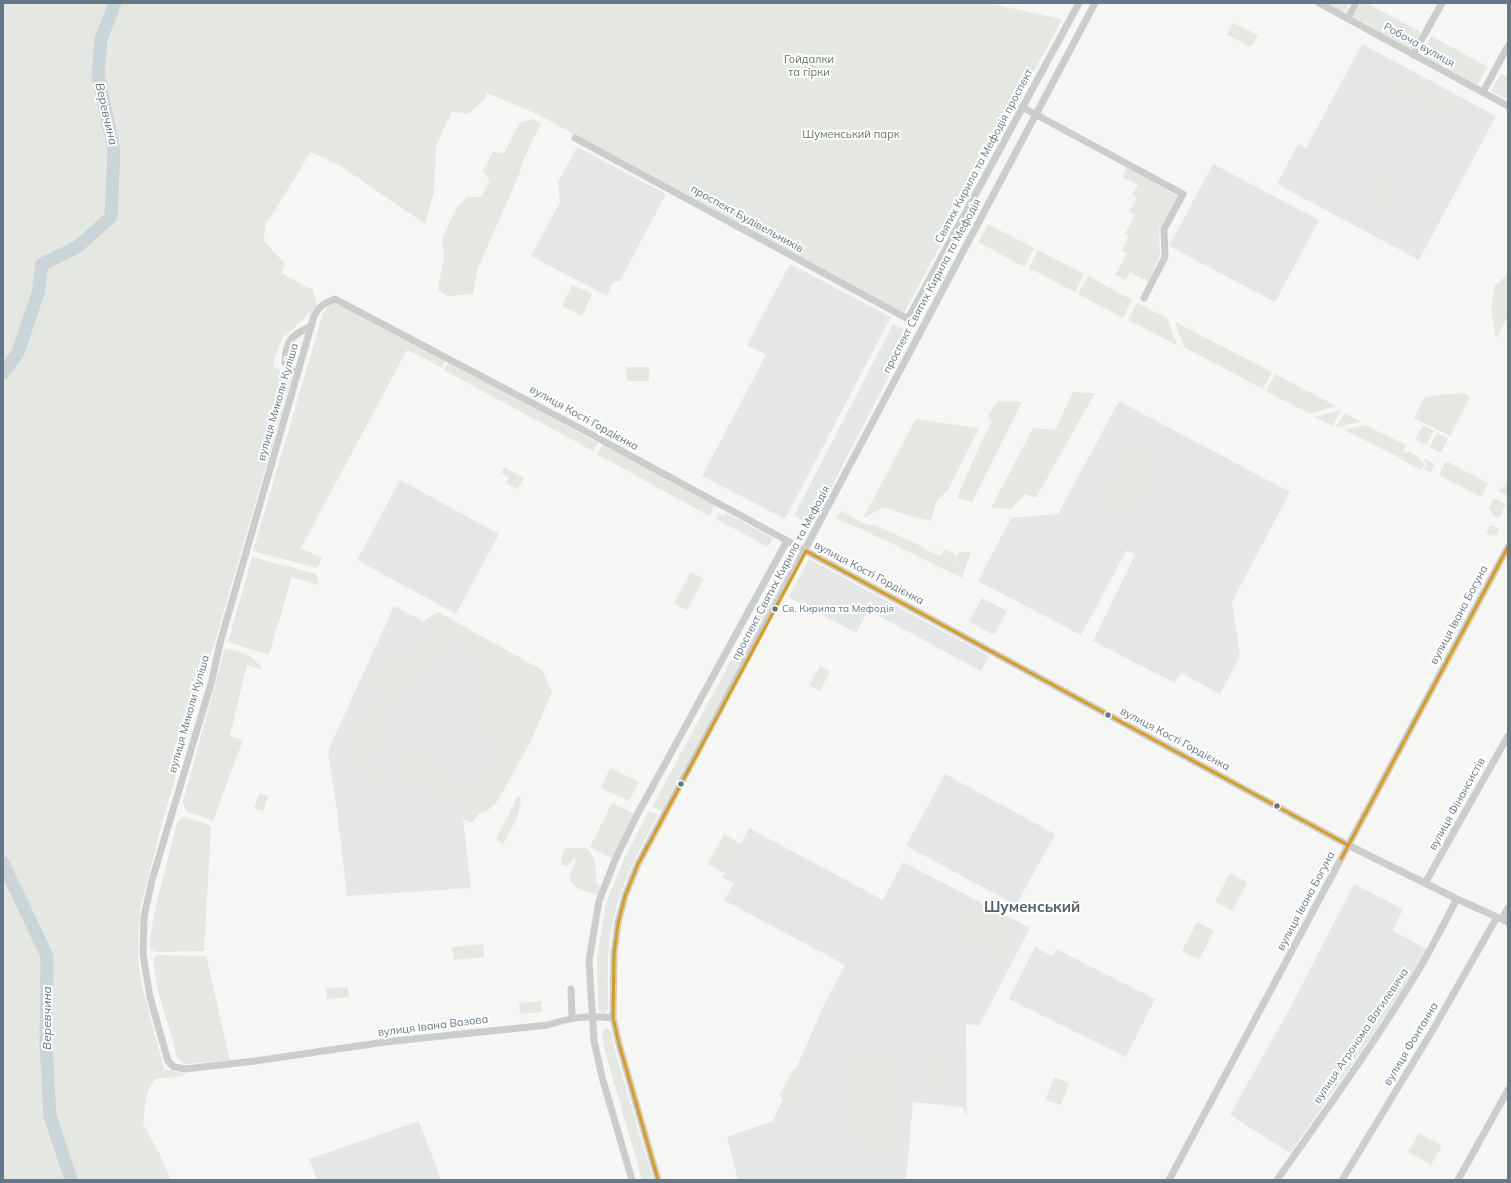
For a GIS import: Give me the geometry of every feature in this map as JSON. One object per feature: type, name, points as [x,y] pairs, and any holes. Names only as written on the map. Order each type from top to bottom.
[{"type":"street","name":"Святих Кирила та Мефодія проспект","points":[[908,319],[1078,3]]},
{"type":"street","name":"проспект Святих Кирила та Мефодія","points":[[658,1180],[613,1018],[614,954],[618,923],[625,896],[636,870],[702,744],[806,551],[930,311],[1095,3]]},
{"type":"street","name":"Робоча вулиця","points":[[1319,3],[1508,106]]},
{"type":"street","points":[[1348,18],[1356,3]]},
{"type":"street","points":[[1413,55],[1442,3]]},
{"type":"street","points":[[1483,92],[1508,46]]},
{"type":"street","points":[[1022,106],[1183,194],[1164,230],[1165,257],[1144,298]]},
{"type":"street","name":"проспект Будівельників","points":[[575,138],[908,319]]},
{"type":"street","name":"вулиця Кості Гордієнка","points":[[335,299],[551,412],[1348,845],[1425,883]]},
{"type":"street","name":"вулиця Миколи Куліша","points":[[255,1061],[185,1069],[174,1067],[168,1062],[150,998],[144,954],[144,916],[152,880],[212,680],[223,636],[311,326],[317,310],[327,302],[335,299]]},
{"type":"street","points":[[297,376],[285,363],[286,348],[294,334],[311,326]]},
{"type":"street","name":"проспект Святих Кирила та Мефодія","points":[[632,1180],[594,1041],[589,961],[599,901],[615,860],[637,815],[787,541]]},
{"type":"street","name":"вулиця Івана Богуна","points":[[1168,1180],[1508,547]]},
{"type":"street","name":"вулиця Фінансистів","points":[[1425,883],[1508,736]]},
{"type":"street","points":[[1425,883],[1502,919]]},
{"type":"street","name":"вулиця Агронома Вагилевича","points":[[1276,1180],[1366,1052],[1397,1004],[1421,965],[1457,899]]},
{"type":"street","name":"вулиця Фонтанна","points":[[1342,1180],[1508,908]]},
{"type":"street","points":[[571,989],[572,1018]]},
{"type":"street","name":"вулиця Івана Вазова","points":[[255,1061],[385,1042],[548,1025],[572,1018],[593,1016],[613,1018]]},
{"type":"street","points":[[1458,1180],[1508,1090]]},
{"type":"shaded area","points":[[1362,44],[1496,116],[1419,260],[1277,184],[1298,144],[1306,148]]},
{"type":"shaded area","points":[[809,62],[814,67],[809,72],[804,67]]},
{"type":"shaded area","points":[[577,147],[666,194],[620,281],[614,281],[607,296],[531,256],[560,202],[558,182]]},
{"type":"shaded area","points":[[1213,164],[1319,220],[1275,302],[1169,246]]},
{"type":"shaded area","points":[[790,264],[891,317],[785,519],[702,476],[766,355],[747,345]]},
{"type":"shaded area","points":[[893,324],[911,333],[812,525],[794,516]]},
{"type":"shaded area","points":[[1119,401],[1290,492],[1232,602],[1240,656],[1220,694],[1181,673],[1175,683],[1093,641],[1135,555],[1127,550],[1081,635],[978,581],[1011,518],[1058,514]]},
{"type":"shaded area","points":[[400,480],[499,534],[456,614],[357,560]]},
{"type":"shaded area","points":[[726,513],[773,538],[768,547],[716,519],[719,514],[724,517]]},
{"type":"shaded area","points":[[809,559],[989,656],[981,671],[868,610],[856,633],[789,597]]},
{"type":"shaded area","points":[[982,598],[1007,611],[994,635],[969,622]]},
{"type":"shaded area","points":[[394,606],[549,687],[473,823],[463,819],[471,888],[347,896],[328,751]]},
{"type":"shaded area","points":[[945,774],[1055,834],[1016,905],[906,846]]},
{"type":"shaded area","points":[[749,828],[883,900],[903,862],[1030,928],[979,1026],[966,1024],[967,1117],[963,1107],[913,1102],[906,1180],[738,1180],[727,1137],[773,1121],[825,1003],[845,965],[724,900],[734,883],[722,878]]},
{"type":"shaded area","points":[[1354,884],[1403,909],[1393,931],[1427,949],[1420,963],[1369,1040],[1290,1153],[1230,1115],[1290,1008]]},
{"type":"shaded area","points":[[1035,947],[1052,956],[1056,949],[1155,999],[1126,1057],[1009,999]]},
{"type":"shaded area","points":[[419,1121],[441,1180],[317,1180],[309,1159]]},
{"type":"green space","points":[[3,3],[987,3],[1062,19],[904,313],[539,115],[487,93],[484,100],[468,114],[452,111],[436,146],[434,192],[425,224],[339,165],[311,152],[265,226],[264,241],[285,264],[281,273],[313,290],[317,306],[282,339],[273,362],[275,368],[284,371],[292,377],[164,816],[140,909],[138,950],[142,986],[164,1069],[183,1074],[184,1076],[156,1079],[149,1088],[146,1097],[143,1124],[159,1153],[171,1180],[3,1180]]},
{"type":"green space","points":[[1323,3],[1350,3],[1345,12],[1341,13]]},
{"type":"green space","points":[[1361,3],[1366,3],[1421,32],[1411,49],[1353,17]]},
{"type":"green space","points":[[1233,23],[1258,35],[1251,47],[1227,35]]},
{"type":"green space","points":[[1431,36],[1488,67],[1477,85],[1421,54]]},
{"type":"green space","points":[[1501,74],[1508,77],[1508,100],[1491,91]]},
{"type":"green space","points":[[1399,76],[1423,89],[1417,100],[1393,86]]},
{"type":"green space","points":[[1427,88],[1469,110],[1460,126],[1419,104]]},
{"type":"green space","points":[[533,119],[541,123],[523,161],[519,175],[478,268],[473,294],[448,296],[438,290],[444,256],[442,238],[457,207],[467,197],[481,197],[490,181],[483,171],[493,152],[504,153],[520,122]]},
{"type":"green space","points":[[1127,167],[1178,196],[1159,230],[1160,255],[1148,282],[1130,272],[1125,280],[1115,275],[1127,253],[1122,250],[1129,236],[1125,234],[1135,215],[1129,212],[1137,198],[1132,195],[1138,185],[1122,177]]},
{"type":"green space","points":[[1388,171],[1403,179],[1385,213],[1370,205]]},
{"type":"green space","points":[[1443,180],[1450,184],[1442,199],[1435,196]]},
{"type":"green space","points":[[988,224],[1034,248],[1024,267],[978,242]]},
{"type":"green space","points":[[1038,250],[1084,274],[1075,292],[1029,268]]},
{"type":"green space","points":[[1508,274],[1508,316],[1496,339],[1491,308],[1495,285]]},
{"type":"green space","points":[[1088,276],[1132,300],[1123,318],[1078,294]]},
{"type":"green space","points":[[572,285],[592,294],[582,316],[562,306]]},
{"type":"green space","points":[[334,303],[341,305],[446,360],[442,368],[407,350],[301,548],[322,558],[317,568],[253,551],[323,313],[328,306]]},
{"type":"green space","points":[[1137,303],[1167,318],[1177,345],[1128,320]]},
{"type":"green space","points":[[1175,322],[1272,372],[1263,389],[1184,347]]},
{"type":"green space","points":[[449,361],[598,443],[593,451],[444,370]]},
{"type":"green space","points":[[626,367],[649,367],[649,381],[627,381]]},
{"type":"green space","points":[[1275,374],[1336,406],[1310,414],[1266,391]]},
{"type":"green space","points":[[1073,392],[1095,393],[1036,498],[1025,494],[1011,509],[991,508],[1033,428],[1055,430]]},
{"type":"green space","points":[[1464,393],[1470,397],[1450,436],[1414,418],[1424,398],[1436,395]]},
{"type":"green space","points":[[998,401],[1022,402],[972,502],[957,498],[981,442],[992,422],[988,416]]},
{"type":"green space","points":[[1341,410],[1333,426],[1315,417]]},
{"type":"green space","points":[[1345,413],[1361,422],[1336,427]]},
{"type":"green space","points":[[916,419],[979,428],[948,490],[937,500],[931,521],[913,517],[884,507],[863,518]]},
{"type":"green space","points":[[1365,425],[1406,445],[1400,458],[1344,430]]},
{"type":"green space","points":[[1423,425],[1434,431],[1426,445],[1415,439]]},
{"type":"green space","points":[[1437,433],[1448,438],[1441,453],[1430,447]]},
{"type":"green space","points":[[1128,440],[1165,460],[1133,518],[1096,498]]},
{"type":"green space","points":[[603,444],[715,505],[709,516],[597,454]]},
{"type":"green space","points":[[1408,451],[1420,458],[1419,460],[1425,463],[1421,470],[1400,459],[1404,452],[1407,453]]},
{"type":"green space","points":[[1425,459],[1435,464],[1431,472],[1424,469],[1427,463],[1424,461]]},
{"type":"green space","points":[[1446,461],[1488,483],[1481,497],[1441,476],[1440,473]]},
{"type":"green space","points":[[504,467],[524,478],[518,489],[506,483],[509,477],[501,473]]},
{"type":"green space","points":[[1508,483],[1508,496],[1498,491]]},
{"type":"green space","points":[[1494,498],[1506,504],[1499,518],[1494,516],[1489,508]]},
{"type":"green space","points":[[842,511],[859,521],[868,525],[875,525],[955,562],[959,552],[971,552],[962,578],[836,518]]},
{"type":"green space","points":[[1490,525],[1499,529],[1496,536],[1493,534],[1492,537],[1486,534]]},
{"type":"green space","points":[[944,549],[957,555],[955,561],[941,556]]},
{"type":"green space","points":[[252,557],[316,574],[319,585],[292,577],[269,655],[228,642]]},
{"type":"green space","points":[[782,566],[787,566],[789,572],[661,811],[652,807]]},
{"type":"green space","points":[[691,572],[704,579],[687,610],[674,604]]},
{"type":"green space","points":[[438,612],[542,670],[552,692],[530,743],[495,805],[484,813],[473,814],[419,784],[402,782],[393,779],[390,771],[404,749],[412,751],[476,787],[496,753],[502,739],[474,725],[487,696],[466,683],[474,659],[465,649],[455,647],[446,649],[439,660],[432,664],[421,686],[416,682],[422,666],[413,684],[383,670],[393,650],[422,664],[417,651],[422,639],[433,639],[428,631],[425,620]]},
{"type":"green space","points":[[225,648],[251,657],[263,670],[247,665],[230,736],[243,740],[213,821],[186,811],[183,802]]},
{"type":"green space","points":[[820,666],[830,672],[820,691],[809,685]]},
{"type":"green space","points":[[373,669],[413,690],[403,709],[363,688]]},
{"type":"green space","points":[[369,702],[398,718],[368,775],[339,760]]},
{"type":"green space","points":[[610,768],[639,782],[629,801],[601,788]]},
{"type":"green space","points":[[376,772],[393,787],[391,789],[387,791],[374,791],[369,786],[369,780]]},
{"type":"green space","points":[[259,793],[268,796],[263,811],[254,808]]},
{"type":"green space","points":[[518,796],[521,799],[521,805],[515,822],[503,844],[496,839]]},
{"type":"green space","points":[[612,803],[637,815],[615,860],[590,847]]},
{"type":"green space","points":[[649,811],[658,815],[637,855],[615,910],[608,956],[608,1010],[604,1014],[598,1009],[597,958],[606,903],[625,857]]},
{"type":"green space","points":[[185,817],[211,826],[204,951],[155,952],[151,949],[150,939],[156,904],[177,823],[181,818]]},
{"type":"green space","points":[[724,834],[741,844],[725,873],[708,864]]},
{"type":"green space","points":[[565,848],[587,848],[595,860],[596,882],[600,887],[598,894],[583,891],[571,882],[570,875],[576,859],[573,859],[569,865],[564,866],[561,864],[561,857]]},
{"type":"green space","points":[[1230,873],[1247,882],[1232,911],[1215,902]]},
{"type":"green space","points":[[971,903],[990,913],[972,947],[953,937]]},
{"type":"green space","points":[[994,912],[1018,924],[998,961],[974,948]]},
{"type":"green space","points":[[1197,922],[1214,931],[1199,960],[1182,951]]},
{"type":"green space","points":[[483,944],[484,957],[454,960],[452,947]]},
{"type":"green space","points":[[157,955],[206,956],[230,1060],[189,1064],[183,1063],[178,1059],[158,991],[153,959]]},
{"type":"green space","points":[[348,987],[349,997],[327,999],[326,988]]},
{"type":"green space","points":[[973,988],[988,998],[977,1016],[962,1006]]},
{"type":"green space","points":[[541,1001],[542,1012],[520,1014],[519,1003]]},
{"type":"green space","points":[[606,1028],[611,1032],[614,1047],[653,1180],[642,1180],[603,1044],[603,1031]]},
{"type":"green space","points":[[843,1048],[899,1051],[893,1148],[837,1144]]},
{"type":"green space","points":[[923,1048],[944,1049],[942,1096],[921,1095]]},
{"type":"green space","points":[[794,1069],[806,1076],[792,1102],[779,1096]]},
{"type":"green space","points":[[1054,1077],[1069,1083],[1061,1105],[1045,1100]]},
{"type":"green space","points":[[1419,1133],[1442,1146],[1431,1165],[1408,1152]]},
{"type":"waterway","name":"Веревчина","points":[[3,373],[18,353],[38,293],[42,264],[76,248],[111,217],[114,150],[98,76],[101,39],[115,3]]},
{"type":"waterway","name":"Веревчина","points":[[3,863],[47,956],[46,1045],[50,1116],[71,1180]]},
{"type":"transit line","points":[[1341,859],[1508,547]]},
{"type":"transit line","points":[[658,1180],[613,1018],[614,954],[618,923],[625,896],[638,864],[806,551],[1348,845]]},
{"type":"place","name":"Св. Кирила та Мефодія","points":[[775,609]]},
{"type":"district","name":"Шуменський","points":[[1032,907]]},
{"type":"park label","name":"Гойдалки та гірки","points":[[809,66]]},
{"type":"park label","name":"Шуменський парк","points":[[851,135]]}]
